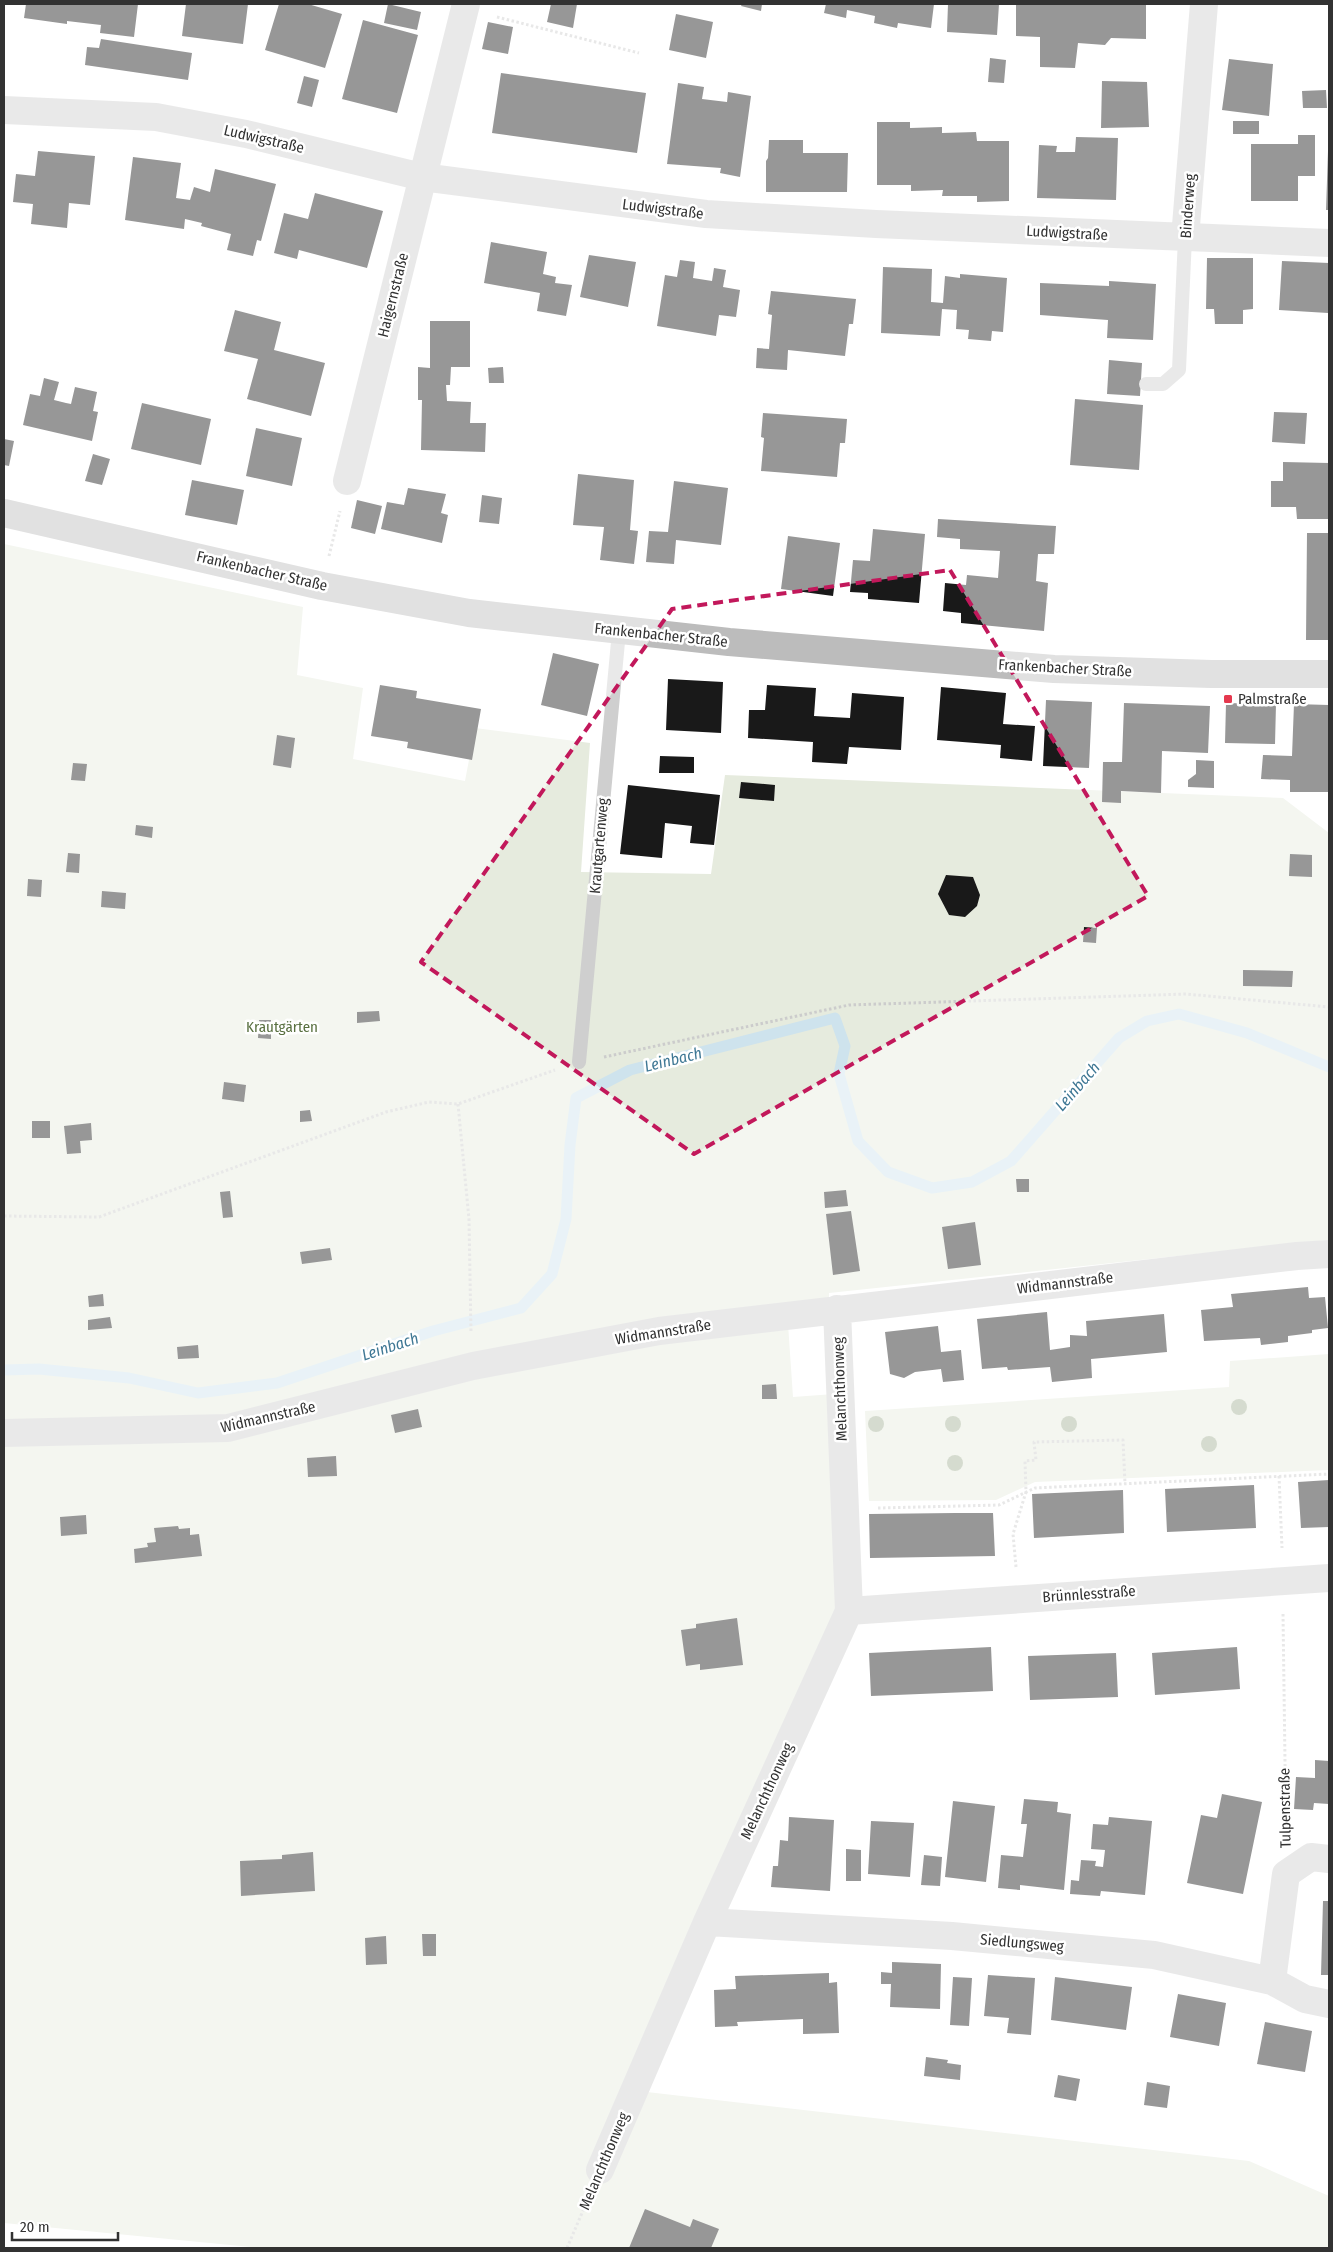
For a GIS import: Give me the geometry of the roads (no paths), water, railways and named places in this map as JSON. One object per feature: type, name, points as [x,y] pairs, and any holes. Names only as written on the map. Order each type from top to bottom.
[{"type":"main road","name":"Frankenbacher Straße","points":[[4,513],[322,586],[469,613],[729,642],[1054,669],[1211,674],[1329,674]]},
{"type":"street","name":"Binderweg","points":[[1185,238],[1204,4]]},
{"type":"street","name":"Haigernstraße","points":[[346,481],[465,6]]},
{"type":"street","name":"Ludwigstraße","points":[[4,110],[156,117],[246,134],[422,177],[706,214],[1185,238],[1329,243]]},
{"type":"street","name":"Widmannstraße","points":[[4,1433],[228,1428],[473,1366],[659,1331],[1297,1256],[1329,1254]]},
{"type":"street","name":"Melanchthonweg","points":[[600,2170],[707,1922],[849,1611],[837,1310]]},
{"type":"street","name":"Brünnlesstraße","points":[[849,1611],[1329,1578]]},
{"type":"street","points":[[1272,1981],[1286,1874],[1311,1857],[1329,1859]]},
{"type":"street","name":"Siedlungsweg","points":[[707,1922],[952,1936],[1154,1955],[1272,1981],[1306,2000],[1329,2004]]},
{"type":"lane","name":"Binderweg","points":[[1146,384],[1163,384],[1179,370],[1185,238]]},
{"type":"lane","name":"Krautgartenweg","points":[[579,1062],[619,630]]},
{"type":"waterway","name":"Leinbach","points":[[4,1370],[39,1369],[129,1378],[198,1393],[277,1383],[433,1331],[521,1308],[552,1274],[566,1219],[570,1145],[576,1098],[630,1070],[835,1018],[845,1046],[839,1074],[858,1141],[888,1172],[932,1188],[972,1182],[1011,1161],[1119,1038],[1147,1021],[1179,1014],[1247,1033],[1329,1067]]},
{"type":"place","name":"Palmstraße","points":[[1228,699]]},
{"type":"park label","name":"Krautgärten","points":[[282,1027]]}]
